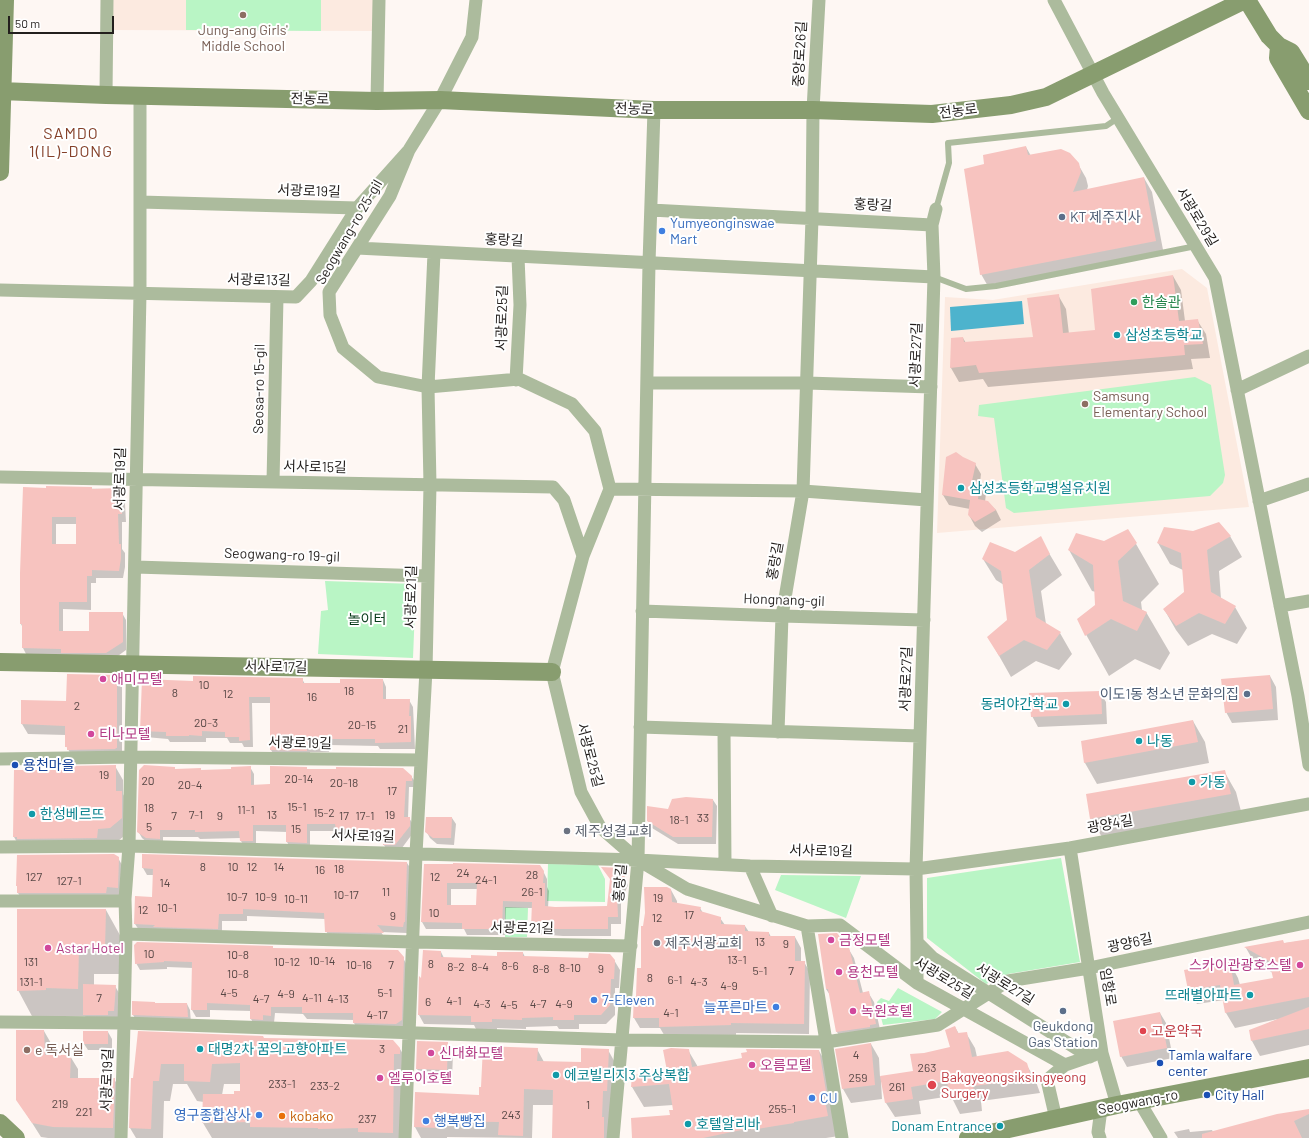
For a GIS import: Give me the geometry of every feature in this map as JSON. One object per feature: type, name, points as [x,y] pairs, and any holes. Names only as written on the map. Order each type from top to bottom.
[{"type":"street","points":[[0,172],[1,92],[5,0]]},
{"type":"street","points":[[106,95],[107,0]]},
{"type":"street","points":[[378,101],[379,0]]},
{"type":"street","name":"서광로13길","points":[[0,290],[296,297],[311,281],[357,208],[409,150],[440,100],[472,37],[476,0]]},
{"type":"street","name":"중앙로26길","points":[[813,110],[819,0]]},
{"type":"street","name":"서광로29길","points":[[1054,0],[1103,93],[1215,278],[1280,606],[1303,695],[1309,764]]},
{"type":"street","points":[[1246,0],[1269,36],[1279,46],[1291,52],[1309,81]]},
{"type":"street","name":"전농로","points":[[1,92],[378,101],[440,100],[654,110],[813,110],[932,114],[1011,105],[1046,97],[1246,0]]},
{"type":"street","points":[[1279,46],[1278,58],[1309,111]]},
{"type":"street","name":"서광로19길","points":[[121,1138],[126,934],[125,901],[129,846],[140,293],[140,96]]},
{"type":"street","name":"홍랑길","points":[[613,1138],[638,860],[644,489],[654,110]]},
{"type":"street","name":"홍랑길","points":[[778,732],[782,616],[803,491],[812,218],[813,110]]},
{"type":"street","name":"Seogwang-ro 25-gil","points":[[409,150],[390,196],[329,292],[330,315],[343,348],[378,377],[428,387],[519,379],[572,404],[595,430],[610,489]]},
{"type":"street","name":"서광로19길","points":[[140,202],[357,208]]},
{"type":"street","name":"서광로27길","points":[[936,209],[932,225],[934,277],[916,869],[917,942],[933,958],[988,993],[1096,1055]]},
{"type":"street","name":"홍랑길","points":[[651,210],[932,225]]},
{"type":"street","name":"홍랑길","points":[[357,248],[649,263]]},
{"type":"street","name":"서광로21길","points":[[405,1138],[416,854],[426,670],[430,485],[428,387],[434,253]]},
{"type":"street","name":"서광로25길","points":[[516,380],[520,305],[518,257]]},
{"type":"street","points":[[649,263],[934,277]]},
{"type":"street","points":[[311,281],[329,292]]},
{"type":"street","name":"Seosa-ro 15-gil","points":[[273,482],[277,297]]},
{"type":"street","points":[[1237,390],[1309,356]]},
{"type":"street","points":[[647,383],[807,383],[931,387]]},
{"type":"street","name":"서사로15길","points":[[0,477],[553,487],[564,500],[583,556]]},
{"type":"street","points":[[1259,501],[1309,484]]},
{"type":"street","points":[[583,556],[610,489],[803,491],[927,500]]},
{"type":"street","name":"서광로25길","points":[[583,556],[552,672],[582,792],[600,827],[638,860],[687,889],[807,926],[840,925],[917,982],[1066,1065]]},
{"type":"street","name":"Seogwang-ro 19-gil","points":[[135,567],[428,576]]},
{"type":"street","points":[[1280,606],[1309,602]]},
{"type":"street","name":"Hongnang-gil","points":[[642,611],[924,620]]},
{"type":"street","name":"서사로17길","points":[[0,662],[552,672]]},
{"type":"street","points":[[640,727],[920,736]]},
{"type":"street","points":[[724,730],[725,864]]},
{"type":"street","points":[[0,759],[131,757]]},
{"type":"street","name":"서광로19길","points":[[131,757],[421,760]]},
{"type":"street","name":"광양4길","points":[[916,869],[1070,848],[1309,804]]},
{"type":"street","name":"서사로19길","points":[[0,847],[129,846],[638,860],[750,866],[916,869]]},
{"type":"street","name":"임항로","points":[[1070,848],[1089,968],[1096,1055],[1109,1107]]},
{"type":"street","points":[[750,866],[772,916]]},
{"type":"street","points":[[0,901],[125,901]]},
{"type":"street","name":"광양6길","points":[[826,1042],[938,1025],[1008,981],[1089,968],[1309,922]]},
{"type":"street","points":[[807,926],[842,1138]]},
{"type":"street","points":[[126,934],[413,942]]},
{"type":"street","name":"서광로21길","points":[[413,942],[631,946]]},
{"type":"street","points":[[917,942],[917,982]]},
{"type":"street","points":[[0,1022],[124,1023],[622,1040],[826,1042]]},
{"type":"street","points":[[1056,1119],[1047,1080],[1066,1065],[1096,1055]]},
{"type":"street","name":"Seogwang-ro","points":[[980,1137],[1109,1107],[1309,1068]]},
{"type":"street","points":[[1139,1101],[1161,1138]]},
{"type":"street","points":[[1100,1138],[1098,1132],[1109,1107]]},
{"type":"street","points":[[0,1123],[16,1138]]},
{"type":"lane","points":[[936,209],[949,163],[948,143],[1106,126],[1118,118]]},
{"type":"lane","points":[[934,277],[966,289],[996,286],[1196,246]]},
{"type":"shaded area","name":"Jung-ang Girls' Middle School","points":[[112,0],[376,0],[374,31],[111,30]]},
{"type":"shaded area","name":"Samsung Elementary School","points":[[1182,269],[1207,288],[1249,507],[937,533],[945,297],[993,300]]},
{"type":"green space","points":[[186,0],[321,0],[321,31],[186,30]]},
{"type":"green space","points":[[1195,377],[1211,385],[1225,475],[1223,483],[1210,496],[1014,513],[1006,508],[994,418],[978,416],[979,405]]},
{"type":"green space","name":"놀이터","points":[[325,581],[416,584],[413,658],[318,654],[321,611],[328,610]]},
{"type":"green space","points":[[1061,858],[1080,962],[1008,974],[986,984],[927,938],[927,878]]},
{"type":"green space","points":[[548,864],[598,865],[605,879],[605,902],[547,901]]},
{"type":"green space","points":[[781,875],[861,876],[846,918],[775,890]]},
{"type":"green space","points":[[505,907],[528,908],[527,937],[505,937]]},
{"type":"green space","points":[[898,988],[942,1012],[935,1019],[883,1025],[877,1002],[881,998],[889,1001]]},
{"type":"water","points":[[1022,301],[1024,324],[951,331],[950,307]]},
{"type":"building","name":"KT 제주지사","points":[[1026,146],[1028,155],[1061,149],[1070,153],[1079,163],[1081,172],[1073,192],[1144,177],[1156,241],[980,275],[964,169],[984,164],[983,155]]},
{"type":"building","name":"삼성초등학교","points":[[1173,275],[1179,321],[1198,319],[1203,344],[1184,345],[1185,355],[979,373],[976,365],[950,368],[951,338],[963,337],[964,342],[1033,337],[1027,298],[1059,294],[1063,333],[1095,330],[1091,289]]},
{"type":"building","name":"삼성초등학교병설유치원","points":[[956,452],[976,463],[972,481],[980,482],[978,499],[988,501],[996,510],[975,522],[968,515],[970,500],[942,495],[946,457]]},
{"type":"building","points":[[46,486],[92,487],[92,489],[117,488],[122,496],[122,514],[118,514],[119,544],[121,544],[119,571],[92,570],[92,576],[87,576],[87,602],[59,602],[59,631],[89,631],[89,612],[123,612],[123,642],[106,653],[61,653],[61,649],[22,648],[22,624],[20,624],[20,573],[23,487],[46,488]],"holes":[[[52,517],[76,517],[76,544],[52,544]]]},
{"type":"building","points":[[1219,522],[1231,536],[1207,550],[1211,592],[1236,606],[1225,624],[1199,613],[1176,626],[1163,609],[1184,592],[1181,553],[1157,543],[1164,527],[1193,531]]},
{"type":"building","points":[[1128,529],[1137,543],[1118,561],[1123,601],[1147,612],[1137,631],[1111,619],[1085,636],[1077,619],[1095,605],[1093,565],[1068,550],[1076,533],[1104,541]]},
{"type":"building","points":[[1041,536],[1050,554],[1029,570],[1036,617],[1061,632],[1047,650],[1024,640],[999,656],[987,637],[1007,620],[1001,571],[982,559],[990,542],[1015,552]]},
{"type":"building","points":[[67,674],[117,675],[116,749],[67,750],[67,747],[65,747],[65,726],[21,724],[21,700],[66,701]]},
{"type":"building","name":"이도1동 청소년 문화의집","points":[[1270,675],[1273,709],[1225,713],[1221,679]]},
{"type":"building","points":[[193,676],[303,678],[303,683],[340,683],[340,679],[383,679],[383,699],[410,699],[409,716],[411,716],[411,742],[375,743],[375,739],[325,739],[325,745],[307,745],[307,751],[270,750],[270,697],[249,697],[250,740],[239,741],[239,737],[225,737],[225,732],[202,731],[202,736],[166,736],[166,732],[140,731],[142,679],[193,681]]},
{"type":"building","name":"동려야간학교","points":[[1101,691],[1102,714],[1031,717],[1029,693]]},
{"type":"building","name":"나동","points":[[1193,720],[1198,742],[1084,763],[1081,741]]},
{"type":"building","points":[[116,765],[116,791],[122,791],[122,818],[110,828],[98,829],[97,838],[17,839],[17,837],[13,837],[14,770],[67,770],[67,766]]},
{"type":"building","points":[[144,765],[175,767],[175,769],[201,768],[201,770],[231,769],[231,767],[251,766],[251,785],[270,784],[270,766],[307,767],[307,769],[336,769],[336,767],[403,768],[412,776],[412,781],[406,781],[404,817],[410,817],[410,826],[395,845],[383,845],[383,834],[356,834],[356,829],[336,829],[335,824],[307,824],[307,843],[286,842],[286,825],[253,825],[253,841],[240,841],[239,831],[195,832],[195,830],[160,830],[160,839],[146,838],[137,832],[139,770]]},
{"type":"building","name":"가동","points":[[1225,770],[1231,794],[1090,819],[1086,794]]},
{"type":"building","points":[[686,797],[713,799],[712,837],[673,837],[647,821],[647,806],[668,809],[672,799]]},
{"type":"building","points":[[426,817],[452,817],[451,838],[433,838],[425,832]]},
{"type":"building","points":[[114,854],[119,857],[118,888],[107,887],[106,893],[17,893],[17,855]]},
{"type":"building","points":[[142,854],[407,862],[405,922],[403,927],[377,925],[384,933],[325,932],[324,913],[243,909],[243,914],[219,914],[218,929],[153,927],[155,925],[134,924],[135,896],[152,897],[153,869],[142,868]]},
{"type":"building","points":[[424,864],[540,865],[544,871],[543,883],[545,883],[545,906],[555,907],[607,906],[610,879],[601,867],[621,868],[625,878],[617,895],[618,917],[608,917],[608,929],[531,928],[532,902],[503,901],[502,929],[462,929],[462,923],[421,922]],"holes":[[[447,883],[477,883],[476,905],[447,905]]]},
{"type":"building","points":[[644,887],[667,887],[671,889],[672,902],[701,907],[700,911],[721,917],[721,924],[745,925],[745,931],[769,932],[769,936],[795,936],[795,961],[805,961],[804,1024],[731,1023],[731,1025],[659,1027],[659,1018],[633,1018],[634,996],[636,996],[637,968],[641,968],[641,926],[643,926],[645,913]]},
{"type":"building","name":"Astar Hotel","points":[[17,909],[106,909],[105,947],[79,947],[78,989],[46,988],[46,990],[17,991]]},
{"type":"building","points":[[837,933],[849,947],[860,993],[869,991],[876,1024],[870,1025],[870,1027],[836,1032],[828,989],[826,989],[818,934]]},
{"type":"building","points":[[1309,939],[1309,997],[1225,1013],[1220,985],[1188,990],[1184,970],[1230,962],[1234,985],[1273,978],[1269,961],[1244,947],[1283,940],[1284,943]]},
{"type":"building","points":[[137,942],[273,946],[273,948],[398,950],[404,957],[402,1020],[396,1024],[353,1023],[353,1013],[302,1013],[302,1007],[271,1007],[271,1016],[263,1015],[263,1020],[250,1019],[250,1005],[207,1003],[207,1010],[191,1010],[192,962],[164,961],[135,964],[134,945]]},
{"type":"building","points":[[423,950],[441,951],[441,957],[471,958],[471,955],[497,956],[497,952],[523,952],[523,956],[588,958],[589,953],[610,954],[615,960],[614,979],[611,979],[610,1005],[601,1015],[574,1015],[574,1020],[553,1020],[553,1017],[522,1018],[522,1020],[492,1019],[492,1022],[471,1022],[471,1016],[418,1015],[419,976],[421,978]]},
{"type":"building","points":[[83,984],[116,985],[114,1011],[108,1011],[108,1015],[83,1015]]},
{"type":"building","points":[[132,1001],[187,1003],[188,1017],[132,1015]]},
{"type":"building","points":[[1309,1007],[1309,1029],[1251,1041],[1249,1030]]},
{"type":"building","points":[[1160,1012],[1167,1048],[1120,1057],[1113,1021]]},
{"type":"building","points":[[955,1026],[958,1033],[967,1032],[972,1057],[1008,1051],[1027,1063],[1032,1079],[973,1086],[975,1096],[950,1100],[947,1081],[911,1087],[913,1099],[885,1103],[880,1076],[913,1071],[910,1054],[924,1053],[950,1047],[945,1030]]},
{"type":"building","points":[[16,1030],[44,1030],[45,1055],[71,1055],[70,1078],[115,1078],[113,1128],[53,1127],[32,1123],[16,1100]]},
{"type":"building","points":[[83,1031],[108,1031],[108,1044],[83,1044]]},
{"type":"building","points":[[138,1031],[263,1036],[264,1038],[393,1040],[400,1048],[400,1054],[394,1054],[393,1133],[358,1132],[358,1128],[318,1129],[250,1127],[250,1122],[202,1123],[203,1094],[234,1094],[234,1091],[240,1091],[240,1063],[212,1064],[210,1082],[184,1081],[184,1064],[161,1064],[159,1081],[153,1081],[151,1129],[129,1128],[131,1078],[133,1078]]},
{"type":"building","name":"신대화모텔","points":[[417,1041],[448,1042],[447,1070],[416,1069]]},
{"type":"building","points":[[871,1043],[875,1085],[842,1089],[835,1049]]},
{"type":"building","points":[[483,1046],[538,1048],[537,1061],[581,1062],[581,1048],[609,1049],[607,1091],[603,1091],[602,1117],[604,1117],[604,1138],[552,1138],[553,1090],[524,1089],[523,1136],[498,1135],[499,1122],[438,1121],[438,1128],[414,1127],[415,1092],[479,1095],[479,1087],[481,1087]]},
{"type":"building","points":[[671,1048],[689,1049],[692,1067],[742,1058],[741,1053],[747,1052],[746,1049],[819,1050],[826,1091],[823,1091],[828,1116],[751,1130],[751,1128],[703,1138],[632,1138],[631,1118],[670,1115],[669,1110],[673,1110],[669,1084],[631,1087],[632,1075],[667,1071],[663,1050]]},
{"type":"building","points":[[1309,1109],[1309,1114],[1294,1121],[1302,1138],[1202,1138],[1202,1134],[1277,1114]]},
{"type":"place","name":"Jung-ang Girls' Middle School","points":[[243,15]]},
{"type":"place","name":"KT 제주지사","points":[[1062,217]]},
{"type":"place","name":"Yumyeonginswae Mart","points":[[662,231]]},
{"type":"place","name":"한솔관","points":[[1134,302]]},
{"type":"place","name":"삼성초등학교","points":[[1117,335]]},
{"type":"place","name":"Samsung Elementary School","points":[[1085,404]]},
{"type":"place","name":"삼성초등학교병설유치원","points":[[961,488]]},
{"type":"place","name":"애미모텔","points":[[103,679]]},
{"type":"place","name":"이도1동 청소년 문화의집","points":[[1247,694]]},
{"type":"place","name":"동려야간학교","points":[[1066,704]]},
{"type":"place","name":"티나모텔","points":[[91,734]]},
{"type":"place","name":"나동","points":[[1139,741]]},
{"type":"place","name":"용천마을","points":[[15,765]]},
{"type":"place","name":"가동","points":[[1192,782]]},
{"type":"place","name":"한성베르뜨","points":[[32,814]]},
{"type":"place","name":"제주성결교회","points":[[567,831]]},
{"type":"place","name":"금정모텔","points":[[831,940]]},
{"type":"place","name":"제주서광교회","points":[[657,943]]},
{"type":"place","name":"Astar Hotel","points":[[48,948]]},
{"type":"place","name":"스카이관광호스텔","points":[[1300,965]]},
{"type":"place","name":"용천모텔","points":[[839,972]]},
{"type":"place","name":"뜨래별아파트","points":[[1250,995]]},
{"type":"place","name":"7-Eleven","points":[[594,1000]]},
{"type":"place","name":"늘푸른마트","points":[[776,1007]]},
{"type":"place","name":"녹원호텔","points":[[853,1011]]},
{"type":"place","name":"Geukdong Gas Station","points":[[1063,1011]]},
{"type":"place","name":"고운약국","points":[[1143,1031]]},
{"type":"place","name":"대명2차 꿈의고향아파트","points":[[200,1049]]},
{"type":"place","name":"e 독서실","points":[[27,1050]]},
{"type":"place","name":"신대화모텔","points":[[431,1053]]},
{"type":"place","name":"Tamla walfare center","points":[[1160,1063]]},
{"type":"place","name":"오름모텔","points":[[752,1065]]},
{"type":"place","name":"에코빌리지3 주상복합","points":[[556,1075]]},
{"type":"place","name":"엘루이호텔","points":[[380,1078]]},
{"type":"place","name":"Bakgyeongsiksingyeong Surgery","points":[[932,1085]]},
{"type":"place","name":"City Hall","points":[[1207,1095]]},
{"type":"place","name":"CU","points":[[812,1098]]},
{"type":"place","name":"영구종합상사","points":[[259,1115]]},
{"type":"place","name":"kobako","points":[[282,1116]]},
{"type":"place","name":"행복빵집","points":[[426,1121]]},
{"type":"place","name":"호텔알리바","points":[[688,1124]]},
{"type":"place","name":"Donam Entrance","points":[[1000,1126]]},
{"type":"district","name":"SAMDO 1(IL)-DONG","points":[[71,143]]}]
